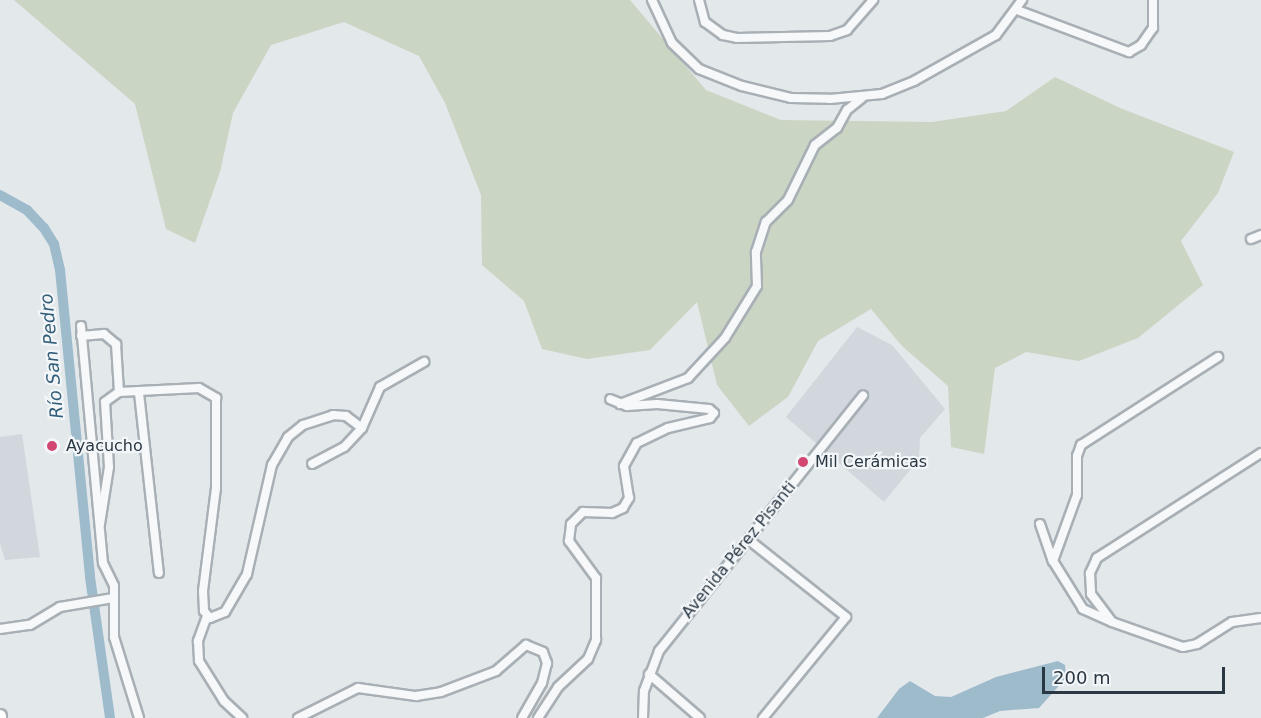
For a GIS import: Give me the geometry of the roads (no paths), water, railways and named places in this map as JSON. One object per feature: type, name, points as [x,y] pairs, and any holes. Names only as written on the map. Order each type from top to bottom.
[{"type":"street","points":[[652,0],[672,43],[699,69],[742,87],[791,98],[862,98],[914,81],[996,35],[1017,10],[1022,0]]},
{"type":"street","points":[[699,0],[705,22],[723,35],[737,38],[830,36],[853,25],[873,0]]},
{"type":"street","points":[[1017,10],[1129,52],[1141,45],[1153,28],[1153,0]]},
{"type":"street","points":[[620,404],[688,378],[725,338],[757,286],[756,252],[766,222],[788,200],[815,145],[837,128],[848,110],[862,98]]},
{"type":"street","points":[[1251,238],[1261,235]]},
{"type":"street","points":[[81,326],[103,563],[114,586],[114,637],[139,718]]},
{"type":"street","points":[[81,336],[104,334],[116,344],[119,392]]},
{"type":"street","points":[[1053,561],[1077,495],[1077,456],[1081,445],[1218,357]]},
{"type":"street","points":[[312,464],[344,447],[362,428],[380,387],[424,362]]},
{"type":"street","points":[[100,524],[109,457],[105,402],[119,392],[139,393],[199,388],[211,392],[218,404],[216,488],[203,591],[207,616],[198,641],[199,661],[224,701],[242,718]]},
{"type":"street","points":[[139,393],[159,573]]},
{"type":"street","name":"Avenida Pérez Pisanti","points":[[643,718],[649,674],[659,651],[863,394]]},
{"type":"street","points":[[538,718],[554,693],[588,659],[596,640],[596,578],[569,541],[571,524],[583,512],[612,513],[623,508],[629,498],[624,466],[637,443],[668,428],[710,418],[714,413],[709,409],[620,404],[610,399]]},
{"type":"street","points":[[207,616],[215,617],[225,612],[247,574],[272,465],[288,437],[303,425],[333,414],[346,416],[362,428]]},
{"type":"street","points":[[1112,622],[1091,594],[1090,573],[1097,558],[1261,453]]},
{"type":"street","points":[[1040,524],[1053,561],[1083,609],[1112,622],[1184,646],[1197,644],[1232,622],[1261,618]]},
{"type":"street","points":[[749,540],[846,617],[763,718]]},
{"type":"street","points":[[0,629],[30,625],[60,607],[113,598]]},
{"type":"street","points":[[298,718],[358,688],[416,696],[441,692],[496,670],[518,648],[526,645],[543,652],[547,663],[542,683],[522,718]]},
{"type":"street","points":[[649,674],[700,718]]},
{"type":"water","points":[[1058,661],[1065,665],[1066,678],[1039,708],[1000,711],[983,718],[877,718],[899,689],[910,681],[935,696],[951,697],[996,677]]},
{"type":"waterway","name":"Río San Pedro","points":[[0,195],[27,210],[44,228],[54,244],[60,270],[90,577],[110,718]]},
{"type":"place","name":"Ayacucho","points":[[52,446]]},
{"type":"place","name":"Mil Cerámicas","points":[[803,462]]}]
